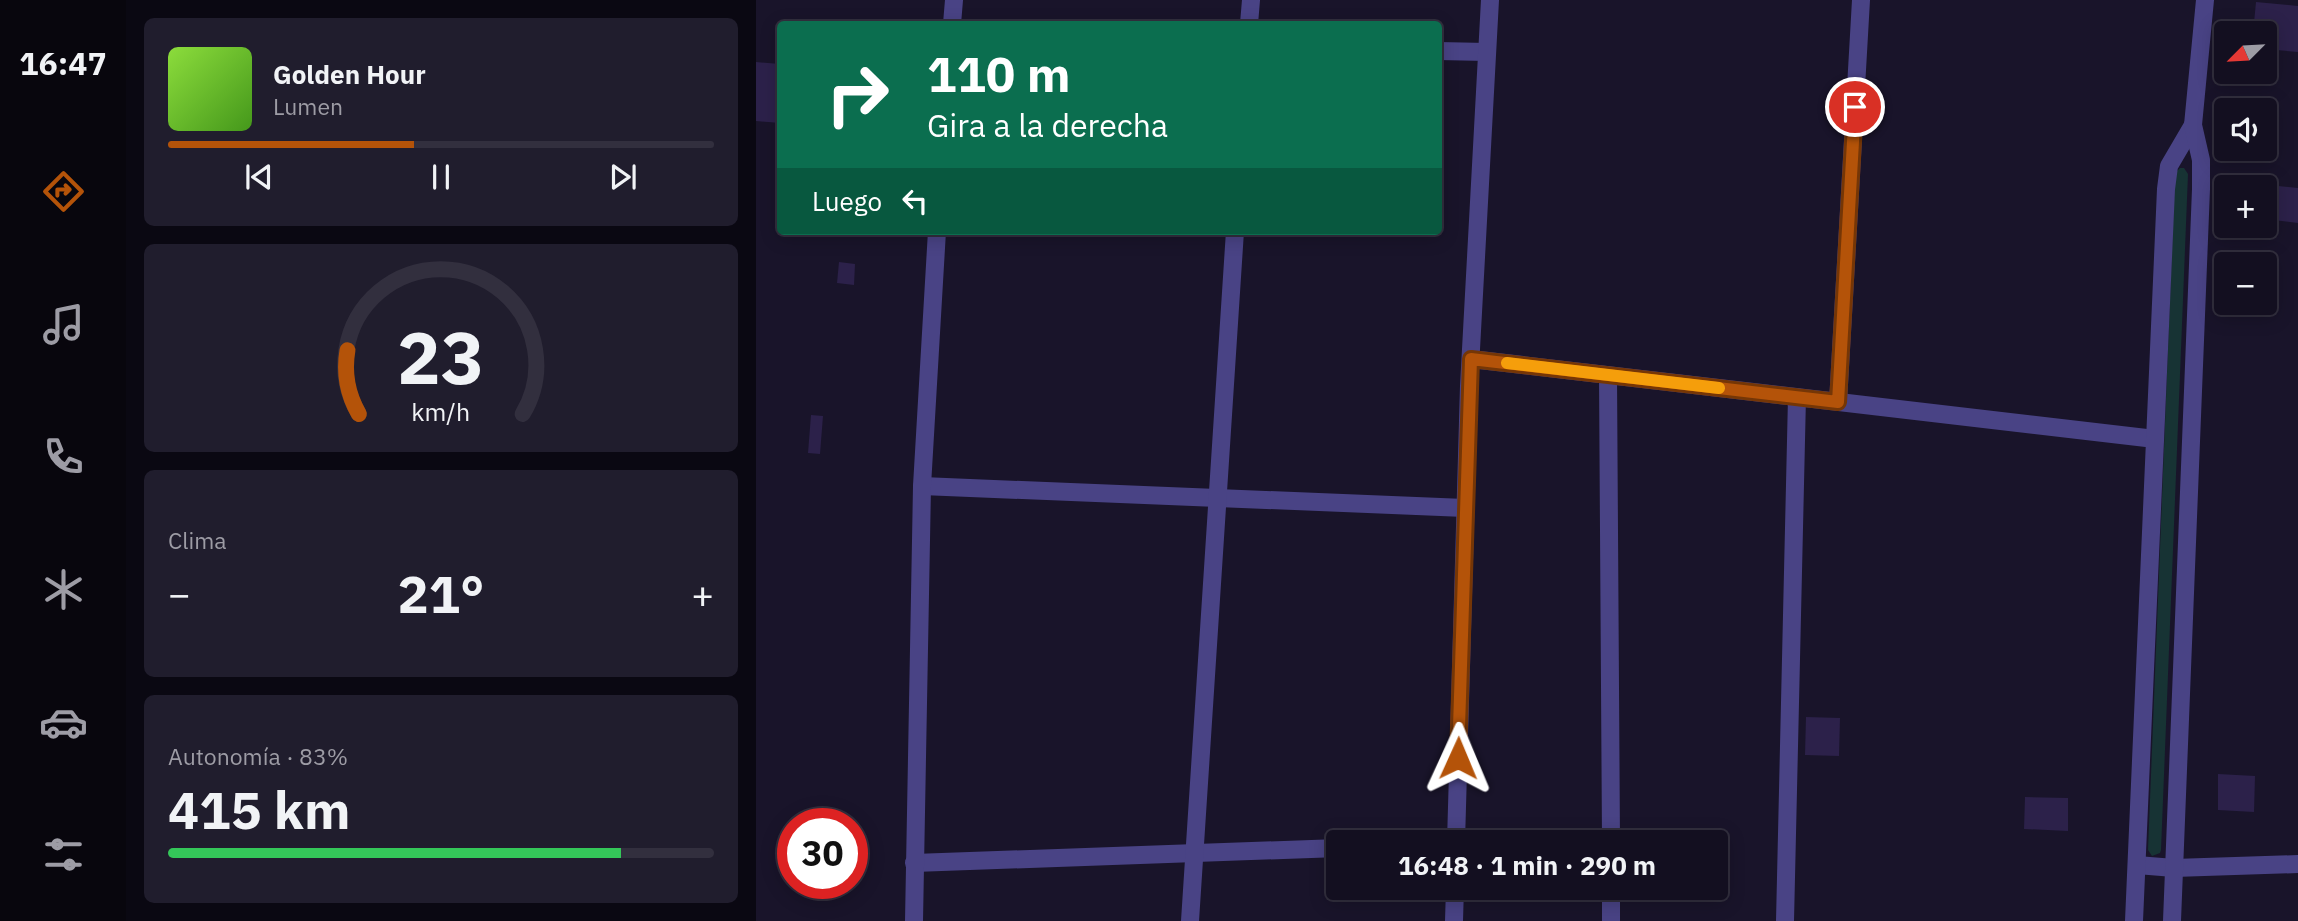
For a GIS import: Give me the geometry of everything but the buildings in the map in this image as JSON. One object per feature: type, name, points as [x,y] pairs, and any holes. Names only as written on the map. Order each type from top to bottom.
[{"type":"street","points":[[952,21],[954,0]]},
{"type":"street","points":[[1249,21],[1251,0]]},
{"type":"street","points":[[1456,830],[1471,359],[1490,0]]},
{"type":"street","points":[[1838,402],[1861,0]]},
{"type":"street","points":[[2172,921],[2201,190],[2201,160],[2193,125],[2205,0]]},
{"type":"street","points":[[1442,51],[1487,52]]},
{"type":"street","points":[[2134,921],[2166,189],[2169,166],[2193,125]]},
{"type":"street","points":[[914,921],[922,486],[937,235]]},
{"type":"street","points":[[1190,921],[1235,235]]},
{"type":"street","points":[[1471,359],[2155,439]]},
{"type":"street","points":[[1608,375],[1611,830]]},
{"type":"street","points":[[1785,921],[1797,397]]},
{"type":"street","points":[[922,486],[1465,508]]},
{"type":"street","points":[[914,863],[1326,848]]},
{"type":"street","points":[[2137,865],[2174,868],[2298,864]]},
{"type":"street","points":[[1454,921],[1455,900]]},
{"type":"street","points":[[1611,900],[1611,921]]},
{"type":"green space","points":[[2184,168],[2188,174],[2161,850],[2152,856],[2148,850],[2175,173]]},
{"type":"slow traffic","points":[[1507,363],[1719,388]]},
{"type":"route","points":[[1458,758],[1471,359],[1838,402],[1855,107]]}]
